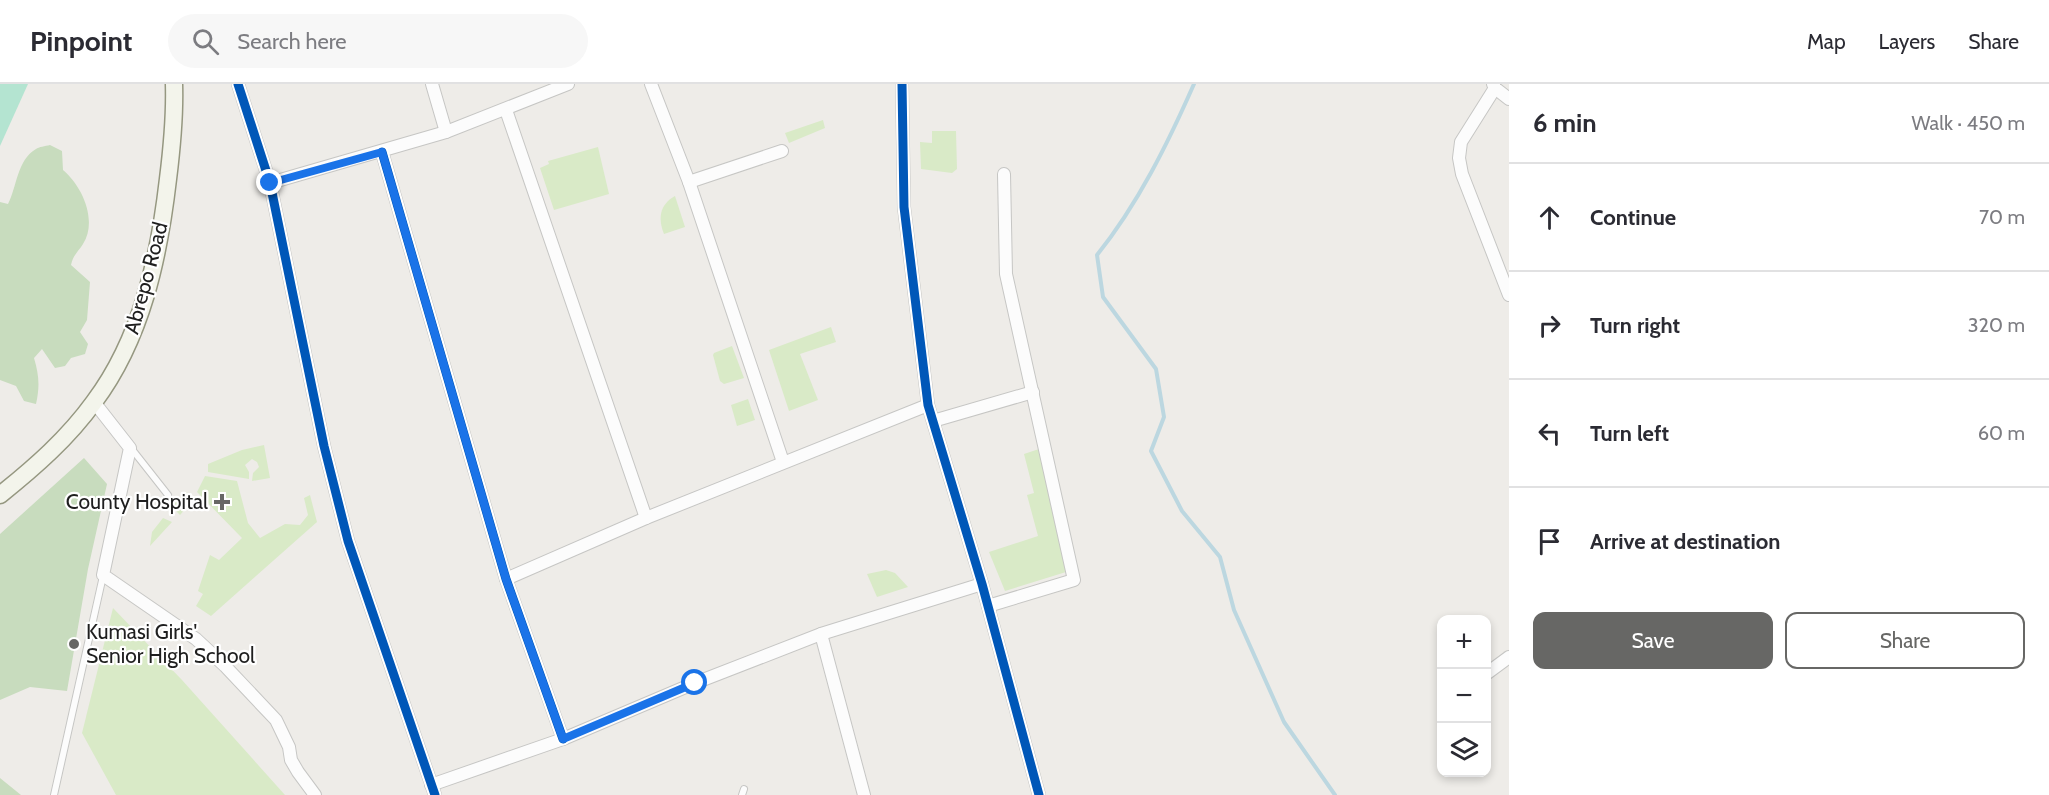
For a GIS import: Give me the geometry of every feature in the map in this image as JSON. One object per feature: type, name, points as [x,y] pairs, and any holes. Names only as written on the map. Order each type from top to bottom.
[{"type":"main road","name":"Abrepo Road","points":[[0,495],[50,453],[94,402],[129,343],[144,301],[164,213],[175,118],[174,84]]},
{"type":"street","points":[[238,84],[270,183],[324,446],[348,542],[433,790],[821,634],[982,584]]},
{"type":"street","points":[[432,84],[446,132]]},
{"type":"street","points":[[270,183],[446,132],[568,84]]},
{"type":"street","points":[[651,84],[689,182],[783,462]]},
{"type":"street","points":[[902,84],[904,207],[928,405],[982,584],[1039,795]]},
{"type":"street","points":[[1509,99],[1494,86],[1461,142],[1459,158],[1462,174],[1509,295]]},
{"type":"street","points":[[506,110],[646,518]]},
{"type":"street","points":[[689,182],[782,151]]},
{"type":"street","points":[[382,152],[506,579],[563,739]]},
{"type":"street","points":[[988,606],[1074,580],[1006,274],[1004,174]]},
{"type":"street","points":[[933,421],[1033,392]]},
{"type":"street","points":[[94,402],[130,448],[103,575],[196,639],[225,666],[276,720],[289,747],[291,760],[315,795]]},
{"type":"street","points":[[506,579],[646,518],[928,405]]},
{"type":"street","points":[[821,634],[864,795]]},
{"type":"street","points":[[1491,670],[1509,657]]},
{"type":"lane","points":[[130,448],[168,495]]},
{"type":"lane","points":[[54,795],[103,575]]},
{"type":"green space","points":[[0,84],[28,84],[0,146]]},
{"type":"green space","points":[[823,120],[825,128],[789,143],[785,133]]},
{"type":"green space","points":[[932,131],[956,131],[957,169],[952,173],[921,169],[920,142],[932,143]]},
{"type":"green space","points":[[50,145],[62,151],[63,170],[82,194],[88,214],[87,235],[71,265],[90,282],[87,320],[80,332],[88,344],[85,354],[71,358],[65,366],[55,368],[42,349],[34,358],[38,381],[36,404],[24,401],[16,386],[0,380],[0,202],[8,204],[21,167],[30,154],[37,148]]},
{"type":"green space","points":[[598,147],[609,194],[554,210],[540,168],[549,164],[548,161]]},
{"type":"green space","points":[[675,196],[685,227],[664,234],[661,213],[666,204]]},
{"type":"green space","points":[[831,327],[836,342],[800,354],[818,400],[789,411],[769,350]]},
{"type":"green space","points":[[732,346],[744,378],[724,384],[720,381],[713,355]]},
{"type":"green space","points":[[748,399],[755,420],[737,426],[731,405]]},
{"type":"green space","points":[[264,445],[270,478],[252,481],[253,473],[259,467],[252,459],[245,465],[249,472],[249,479],[208,472],[208,464],[242,450]]},
{"type":"green space","points":[[1042,448],[1066,572],[1005,591],[989,552],[1038,536],[1027,495],[1034,493],[1024,454]]},
{"type":"green space","points":[[84,458],[107,484],[88,569],[67,691],[30,687],[0,700],[0,534]]},
{"type":"green space","points":[[205,476],[237,481],[248,523],[260,538],[285,524],[300,525],[308,515],[304,498],[310,495],[317,522],[211,616],[196,606],[203,594],[198,591],[210,555],[219,560],[242,538],[197,492]]},
{"type":"green space","points":[[186,492],[195,498],[180,515],[174,504]]},
{"type":"green space","points":[[163,518],[172,522],[150,546],[152,532]]},
{"type":"green space","points":[[886,570],[895,573],[908,587],[877,597],[867,574]]},
{"type":"green space","points":[[113,608],[182,680],[285,795],[116,795],[82,733]]},
{"type":"green space","points":[[0,778],[21,795],[0,795]]},
{"type":"waterway","points":[[1194,84],[1139,194],[1097,255],[1103,297],[1156,369],[1164,417],[1151,451],[1182,511],[1220,557],[1234,610],[1284,722],[1335,795]]},
{"type":"cycle path","points":[[238,84],[270,183],[324,446],[348,541],[435,795]]},
{"type":"cycle path","points":[[902,84],[904,207],[928,405],[982,584],[1039,795]]},
{"type":"cycle path","points":[[382,152],[506,579],[563,739]]},
{"type":"place","name":"County Hospital","points":[[222,502]]},
{"type":"place","name":"Kumasi Girls' Senior High School","points":[[74,644]]},
{"type":"route","points":[[270,183],[382,152],[506,579],[563,739],[695,683]]}]
